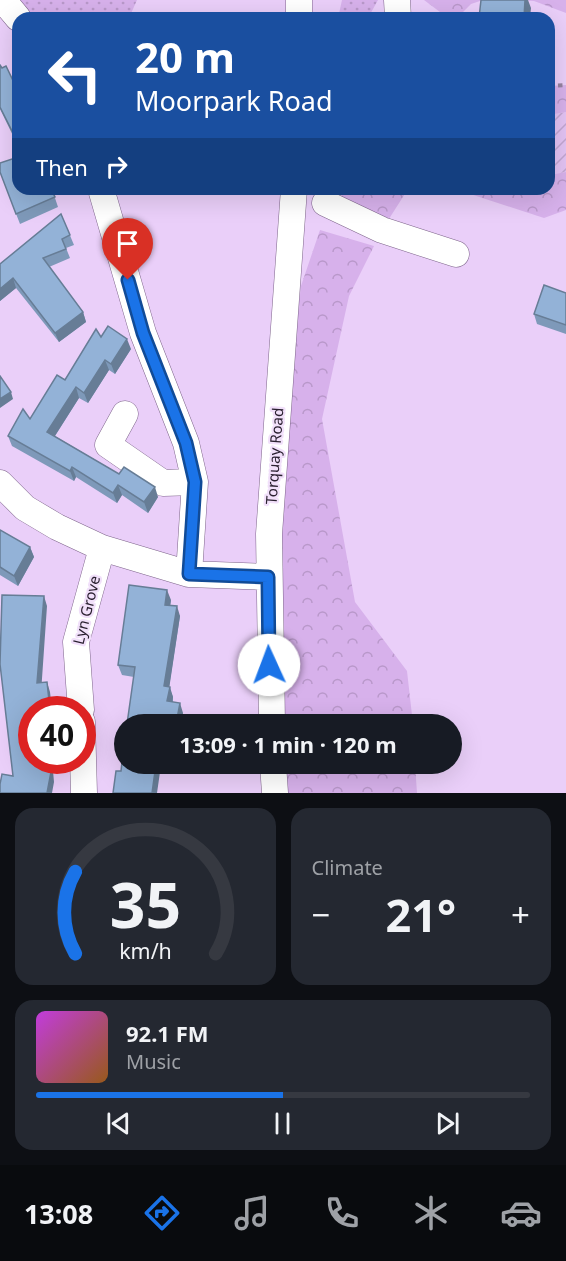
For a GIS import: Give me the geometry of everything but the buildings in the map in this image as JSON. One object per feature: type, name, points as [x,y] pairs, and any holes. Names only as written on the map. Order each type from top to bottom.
[{"type":"street","points":[[3,0],[13,12]]},
{"type":"street","points":[[103,195],[143,333],[186,443],[195,482],[189,574]]},
{"type":"street","points":[[294,195],[335,196],[382,230],[456,254]]},
{"type":"street","name":"Torquay Road","points":[[272,714],[268,577],[277,410],[294,195]]},
{"type":"street","points":[[125,414],[108,445],[163,483],[195,482]]},
{"type":"street","points":[[0,483],[25,508],[57,528],[102,548],[189,574],[268,577]]},
{"type":"street","name":"Lyn Grove","points":[[80,696],[76,642],[102,548]]},
{"type":"street","points":[[83,774],[84,793]]},
{"type":"street","points":[[273,774],[274,793]]},
{"type":"shaded area","points":[[566,112],[566,172],[555,174],[555,114]]},
{"type":"green space","points":[[1,0],[137,0],[132,12],[12,12]]},
{"type":"green space","points":[[342,0],[378,0],[371,12],[339,12]]},
{"type":"green space","points":[[424,0],[483,0],[471,4],[463,12],[440,12]]},
{"type":"green space","points":[[519,0],[566,0],[566,13],[534,1]]},
{"type":"green space","points":[[566,85],[566,112],[555,114],[555,86]]},
{"type":"green space","points":[[566,172],[566,210],[544,218],[473,195],[555,195],[555,174]]},
{"type":"green space","points":[[342,195],[404,195],[387,222],[340,199]]},
{"type":"green space","points":[[320,230],[374,246],[349,296],[322,419],[355,602],[407,671],[412,714],[272,714],[269,534],[301,286]]},
{"type":"green space","points":[[274,774],[416,774],[417,793],[275,793]]},
{"type":"route","points":[[128,280],[143,333],[186,443],[195,482],[189,574],[268,577],[269,665]]}]
